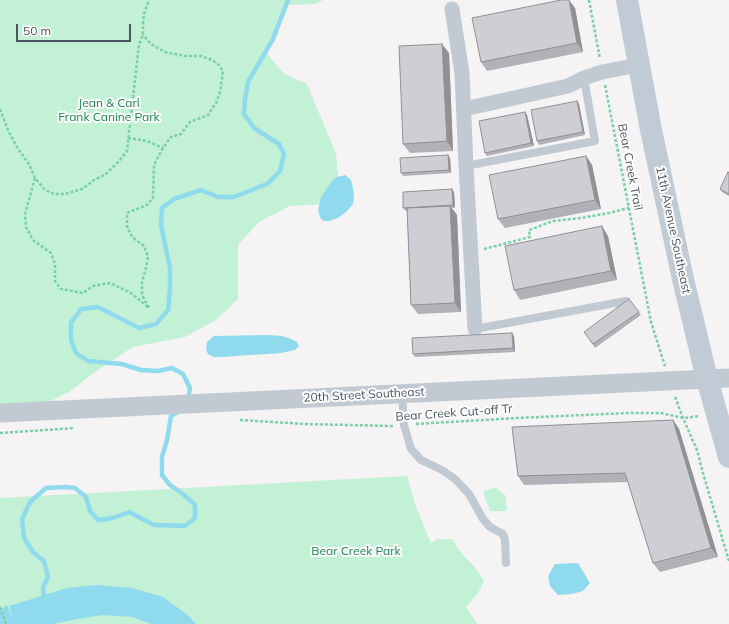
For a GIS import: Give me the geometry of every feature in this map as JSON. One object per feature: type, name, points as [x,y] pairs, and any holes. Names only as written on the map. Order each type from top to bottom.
[{"type":"main road","name":"11th Avenue Southeast","points":[[627,0],[665,197],[683,279],[707,379],[729,457]]},
{"type":"street","points":[[452,9],[462,73],[475,329]]},
{"type":"street","points":[[464,109],[568,86],[584,78],[602,72],[639,65]]},
{"type":"street","name":"20th Street Southeast","points":[[0,413],[230,411],[402,394],[729,378]]},
{"type":"lane","points":[[466,166],[595,141],[584,78]]},
{"type":"lane","points":[[475,329],[626,301]]},
{"type":"lane","points":[[402,394],[404,425],[411,449],[421,460],[442,470],[455,479],[469,494],[482,519],[503,534],[505,540],[506,563]]},
{"type":"path","points":[[0,109],[8,130],[18,149],[35,178],[45,190],[54,194],[65,194],[82,190],[94,180],[105,175],[127,151],[139,44],[143,35],[144,14],[149,0]]},
{"type":"path","name":"Bear Creek Trail","points":[[589,0],[655,337]]},
{"type":"path","points":[[35,178],[25,214],[26,227],[34,240],[51,253],[55,264],[55,281],[61,289],[83,293],[93,286],[110,283],[131,293],[149,308],[142,295],[142,282],[148,257],[144,246],[132,237],[127,226],[127,214],[147,205],[153,198],[154,165],[171,137],[181,134],[190,122],[208,115],[216,103],[220,92],[223,71],[219,65],[206,58],[165,52],[151,44],[143,35]]},
{"type":"path","points":[[128,138],[147,141],[164,148]]},
{"type":"path","points":[[470,252],[530,237],[529,230],[553,221],[595,216],[629,208]]},
{"type":"path","name":"Bear Creek Cut-off Tr","points":[[230,411],[341,426],[404,425],[628,413],[662,413],[683,418],[697,450],[729,561]]},
{"type":"path","points":[[0,607],[6,624]]},
{"type":"green space","name":"Jean & Carl Frank Canine Park","points":[[0,0],[323,0],[315,4],[287,5],[266,52],[283,73],[307,84],[336,154],[339,185],[326,204],[290,206],[259,222],[238,245],[238,299],[216,320],[185,337],[133,347],[95,372],[69,392],[33,410],[0,409]]},
{"type":"green space","name":"Bear Creek Park","points":[[407,476],[416,507],[431,543],[437,539],[452,539],[484,581],[478,593],[466,607],[477,624],[0,624],[0,498]]},
{"type":"green space","points":[[495,487],[506,496],[507,511],[490,511],[483,492]]},
{"type":"water","points":[[345,175],[351,180],[354,195],[353,204],[338,218],[323,221],[318,210],[321,197],[334,178]]},
{"type":"water","points":[[214,336],[282,336],[291,339],[297,342],[299,346],[295,350],[281,353],[221,357],[214,357],[208,354],[206,350],[207,342]]},
{"type":"water","points":[[578,563],[590,583],[583,591],[572,594],[558,595],[550,586],[548,576],[555,564]]},
{"type":"water","points":[[97,585],[132,588],[163,597],[189,616],[196,624],[151,624],[132,617],[104,615],[53,624],[0,624],[0,610],[7,605],[14,621],[9,606],[67,588]]},
{"type":"building","points":[[561,0],[569,0],[577,43],[481,62],[472,18]]},
{"type":"building","points":[[442,44],[447,141],[403,144],[399,46]]},
{"type":"building","points":[[577,101],[583,132],[537,141],[531,110]]},
{"type":"building","points":[[525,112],[531,143],[485,153],[479,121]]},
{"type":"building","points":[[448,155],[449,170],[401,173],[400,158]]},
{"type":"building","points":[[586,156],[595,200],[498,219],[489,175]]},
{"type":"building","points":[[728,172],[729,173],[729,194],[720,189]]},
{"type":"building","points":[[452,189],[453,205],[403,208],[403,192]]},
{"type":"building","points":[[450,206],[455,303],[411,305],[407,208]]},
{"type":"building","points":[[602,226],[611,271],[514,290],[505,246]]},
{"type":"building","points":[[629,299],[639,312],[593,344],[584,332]]},
{"type":"building","points":[[512,333],[513,348],[413,354],[412,338]]},
{"type":"building","points":[[673,420],[711,548],[653,563],[625,473],[518,476],[512,427]]},
{"type":"waterway","points":[[188,400],[190,388],[183,374],[172,368],[158,371],[141,370],[122,364],[88,361],[76,353],[71,340],[71,323],[81,309],[98,307],[139,328],[156,324],[168,310],[170,289],[170,268],[161,225],[162,208],[174,199],[201,190],[218,197],[234,197],[267,184],[280,171],[284,154],[279,144],[254,128],[244,114],[248,82],[273,39],[288,0]]},
{"type":"waterway","points":[[44,600],[43,587],[48,577],[44,561],[33,552],[24,538],[22,519],[30,502],[46,488],[75,488],[86,497],[90,511],[98,520],[113,518],[129,512],[154,525],[185,526],[195,518],[195,505],[170,485],[162,475],[162,457],[167,440],[171,416],[179,411]]}]
